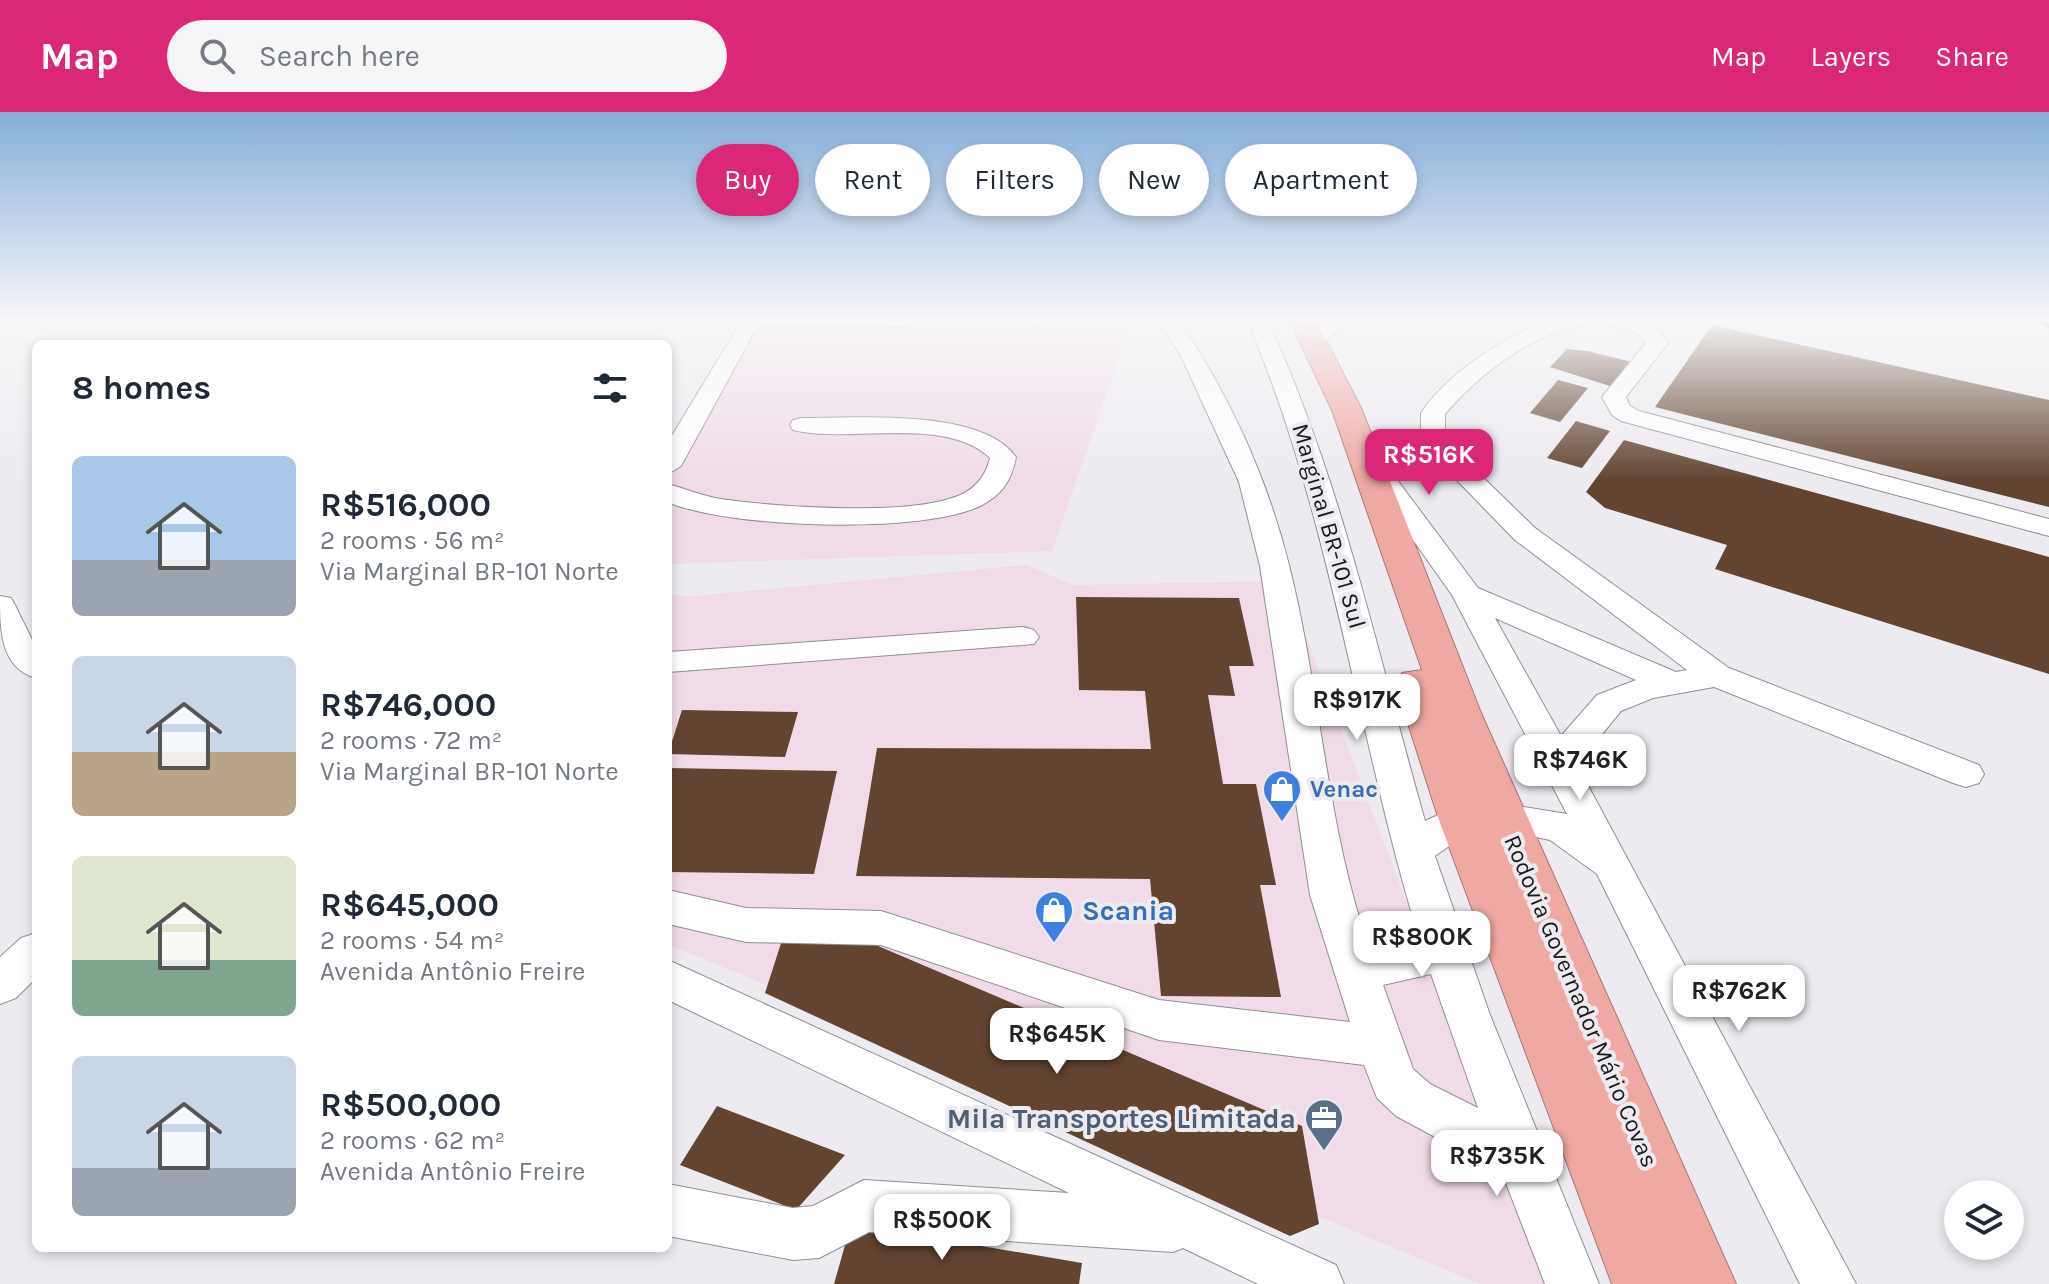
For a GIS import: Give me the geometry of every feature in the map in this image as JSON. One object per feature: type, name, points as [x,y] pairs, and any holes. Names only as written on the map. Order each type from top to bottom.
[{"type":"highway","name":"Rodovia Governador Mário Covas","points":[[1303,372],[1365,525],[1464,820],[1647,1284]]},
{"type":"highway","name":"Rodovia Governador Mário Covas","points":[[1327,372],[1364,453],[1459,713],[1701,1284]]},
{"type":"street","points":[[672,458],[721,372]]},
{"type":"street","points":[[1199,372],[1252,482],[1275,566],[1330,895],[1394,1083],[1413,1100],[1521,1156]]},
{"type":"street","name":"Marginal BR-101 Sul","points":[[1281,372],[1323,491],[1414,852],[1521,1156],[1572,1284]]},
{"type":"street","points":[[1477,372],[1463,380],[1433,413],[1433,433],[1451,460],[1553,558],[1717,676],[1966,774]]},
{"type":"street","points":[[1634,372],[1614,397],[1620,410],[1630,416],[2049,528]]},
{"type":"street","points":[[672,494],[699,505],[730,510],[915,514],[952,508],[987,491],[1001,473],[1004,462],[1002,452],[992,443],[955,432],[802,425]]},
{"type":"street","points":[[1364,453],[1467,594],[1615,869],[1829,1284]]},
{"type":"street","points":[[1467,594],[1672,683]]},
{"type":"street","points":[[0,605],[16,646],[32,664]]},
{"type":"street","points":[[672,662],[1023,637]]},
{"type":"street","points":[[1598,649],[1611,665],[1614,676],[1609,703]]},
{"type":"street","points":[[1558,764],[1609,703],[1646,688],[1717,676]]},
{"type":"street","points":[[1511,819],[1561,827],[1615,869]]},
{"type":"street","points":[[1414,852],[1437,831],[1458,820]]},
{"type":"street","points":[[672,908],[711,920],[760,926],[839,923],[881,928],[1159,1020],[1381,1046]]},
{"type":"street","points":[[1356,972],[1448,953]]},
{"type":"street","points":[[0,985],[32,955]]},
{"type":"street","points":[[672,981],[1198,1228],[1270,1272],[1317,1284]]},
{"type":"street","points":[[672,1211],[793,1234],[819,1232],[864,1206],[1198,1228]]},
{"type":"shaded area","points":[[712,372],[1114,372],[1052,551],[672,564],[672,440]]},
{"type":"shaded area","points":[[1026,565],[1074,585],[1285,581],[1551,1284],[1480,1284],[672,946],[672,595],[694,596]]},
{"type":"building","points":[[1565,372],[1625,372],[1613,387]]},
{"type":"building","points":[[1680,372],[1922,372],[2049,400],[2049,507],[1655,407]]},
{"type":"building","points":[[1558,380],[1588,388],[1560,422],[1530,413]]},
{"type":"building","points":[[1576,421],[1610,431],[1582,468],[1547,458]]},
{"type":"building","points":[[1624,440],[2049,557],[2049,674],[1715,569],[1727,545],[1605,508],[1586,492]]},
{"type":"building","points":[[1076,597],[1239,598],[1254,666],[1229,666],[1235,696],[1208,695],[1223,784],[1256,784],[1276,885],[1260,885],[1281,997],[1161,996],[1150,879],[856,876],[877,748],[1151,749],[1145,691],[1079,690]]},
{"type":"building","points":[[682,710],[798,712],[785,757],[672,754],[672,741]]},
{"type":"building","points":[[672,768],[837,771],[814,874],[672,872]]},
{"type":"building","points":[[784,934],[864,940],[1302,1126],[1319,1224],[1290,1236],[765,993]]},
{"type":"building","points":[[717,1106],[845,1155],[796,1210],[680,1165]]},
{"type":"building","points":[[851,1224],[1082,1263],[1079,1284],[834,1284]]},
{"type":"place","name":"Venac","points":[[1282,823]]},
{"type":"place","name":"Scania","points":[[1054,944]]},
{"type":"place","name":"Mila Transportes Limitada","points":[[1324,1152]]}]
